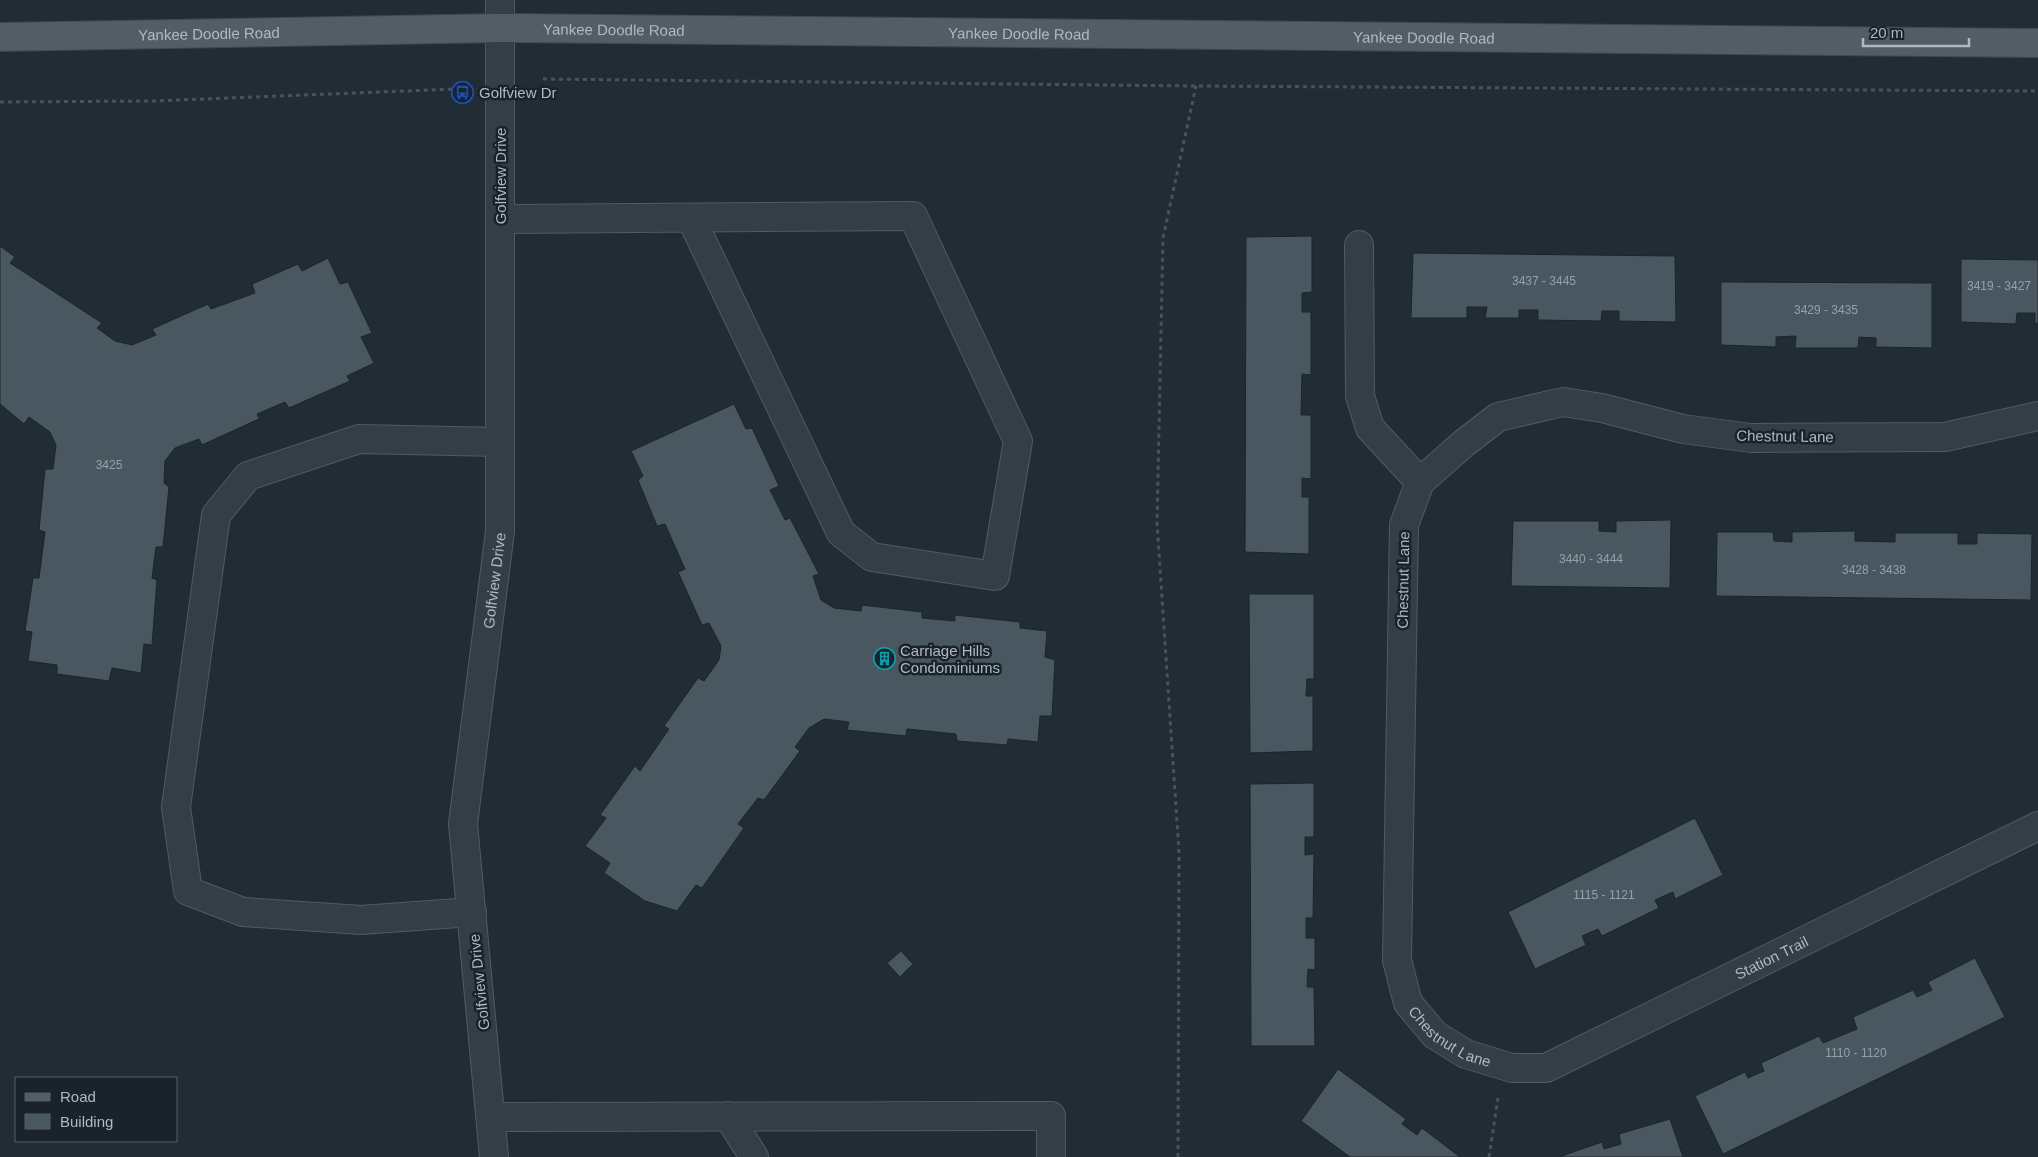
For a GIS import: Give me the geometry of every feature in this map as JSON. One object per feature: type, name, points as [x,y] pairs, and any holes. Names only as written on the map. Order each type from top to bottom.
[{"type":"main road","name":"Yankee Doodle Road","points":[[0,36],[500,28],[2038,43]]},
{"type":"street","name":"Golfview Drive","points":[[494,1157],[492,1117],[463,824],[500,531],[500,0]]},
{"type":"street","points":[[500,219],[913,216],[1018,441],[995,576],[872,557],[841,533],[692,218]]},
{"type":"street","points":[[1359,245],[1360,396],[1370,428],[1420,482]]},
{"type":"street","name":"Chestnut Lane","points":[[1502,1065],[1466,1054],[1435,1035],[1408,1003],[1397,960],[1404,525],[1420,482],[1463,444],[1498,417],[1563,402],[1602,408],[1683,429],[1751,438],[1945,437],[2038,416]]},
{"type":"street","points":[[472,912],[361,920],[243,912],[188,891],[176,807],[216,515],[248,476],[359,439],[500,442]]},
{"type":"street","name":"Station Trail","points":[[1502,1065],[1512,1068],[1546,1068],[2038,826]]},
{"type":"street","points":[[728,1116],[754,1157]]},
{"type":"street","points":[[492,1117],[1051,1116],[1051,1157]]},
{"type":"path","points":[[543,79],[1196,86],[2038,90]]},
{"type":"path","points":[[1178,1157],[1179,852],[1157,523],[1162,238],[1196,86]]},
{"type":"path","points":[[0,102],[153,101],[454,89]]},
{"type":"path","points":[[1489,1157],[1502,1065]]},
{"type":"building","points":[[1312,236],[1312,292],[1302,293],[1302,312],[1311,312],[1311,375],[1302,374],[1301,415],[1311,415],[1311,479],[1302,478],[1302,497],[1309,497],[1309,554],[1245,552],[1246,237]]},
{"type":"building","points":[[0,246],[15,257],[10,263],[102,323],[97,328],[115,341],[132,345],[156,335],[152,329],[208,304],[211,309],[255,293],[252,284],[298,264],[302,271],[328,258],[340,284],[348,282],[372,333],[361,337],[374,363],[347,376],[350,381],[289,408],[285,402],[257,414],[259,419],[202,445],[199,439],[175,448],[165,461],[164,483],[169,487],[163,547],[156,547],[152,578],[157,580],[152,645],[144,644],[141,673],[112,668],[109,681],[57,674],[57,665],[28,661],[32,632],[25,631],[33,578],[39,578],[45,532],[39,530],[45,469],[53,469],[56,445],[50,432],[29,417],[24,424],[0,404]]},
{"type":"building","points":[[1413,253],[1675,256],[1676,322],[1619,321],[1619,311],[1602,311],[1601,321],[1538,320],[1538,310],[1519,310],[1519,318],[1485,318],[1487,307],[1467,307],[1467,318],[1411,318]]},
{"type":"building","points":[[1961,259],[2038,260],[2038,323],[2035,324],[2035,313],[2017,313],[2016,324],[1961,322]]},
{"type":"building","points":[[1721,282],[1932,283],[1932,348],[1876,347],[1876,338],[1859,337],[1858,348],[1795,348],[1796,336],[1776,337],[1776,347],[1721,345]]},
{"type":"building","name":"Carriage Hills Condominiums","points":[[734,404],[746,429],[752,428],[779,486],[770,490],[785,520],[790,518],[819,574],[813,576],[821,600],[834,608],[861,611],[862,605],[922,612],[922,618],[955,621],[955,615],[1020,622],[1020,628],[1047,631],[1045,657],[1055,660],[1052,716],[1040,716],[1038,742],[1008,739],[1007,745],[957,741],[956,734],[907,729],[906,736],[847,730],[849,722],[824,719],[809,728],[795,747],[800,751],[764,800],[758,798],[738,824],[744,828],[702,888],[696,885],[677,911],[645,901],[604,873],[610,863],[585,846],[606,818],[600,815],[635,766],[640,771],[669,729],[664,726],[698,678],[704,681],[719,660],[721,646],[709,623],[702,625],[678,572],[685,569],[665,524],[657,526],[638,480],[643,476],[631,451]]},
{"type":"building","points":[[1671,520],[1670,588],[1511,586],[1513,521],[1599,521],[1599,531],[1616,532],[1616,521]]},
{"type":"building","points":[[1855,531],[1855,541],[1895,542],[1895,533],[1958,533],[1958,544],[1977,544],[1977,533],[2032,534],[2031,600],[1716,596],[1717,532],[1773,532],[1774,541],[1792,542],[1792,532]]},
{"type":"building","points":[[1249,594],[1314,594],[1314,679],[1307,679],[1306,696],[1313,696],[1313,751],[1250,753]]},
{"type":"building","points":[[1314,783],[1314,837],[1305,837],[1305,855],[1314,854],[1313,918],[1306,918],[1306,938],[1315,938],[1315,970],[1308,969],[1307,987],[1314,987],[1315,1046],[1251,1046],[1250,784]]},
{"type":"building","points":[[1695,818],[1723,875],[1675,899],[1673,892],[1655,900],[1659,908],[1602,936],[1598,929],[1582,936],[1586,945],[1535,969],[1508,912]]},
{"type":"building","points":[[901,951],[913,964],[900,977],[887,963]]},
{"type":"building","points":[[1975,958],[2005,1017],[1723,1154],[1695,1096],[1745,1072],[1748,1078],[1764,1071],[1761,1063],[1819,1036],[1823,1043],[1857,1029],[1853,1017],[1913,990],[1917,997],[1932,990],[1928,982]]},
{"type":"building","points":[[1338,1069],[1406,1119],[1402,1124],[1417,1135],[1422,1128],[1460,1157],[1350,1157],[1301,1121]]},
{"type":"building","points":[[1670,1119],[1683,1157],[1559,1157],[1602,1142],[1604,1149],[1621,1144],[1619,1134]]},
{"type":"place","name":"Golfview Dr","points":[[463,92]]},
{"type":"place","name":"Carriage Hills Condominiums","points":[[884,659]]}]
